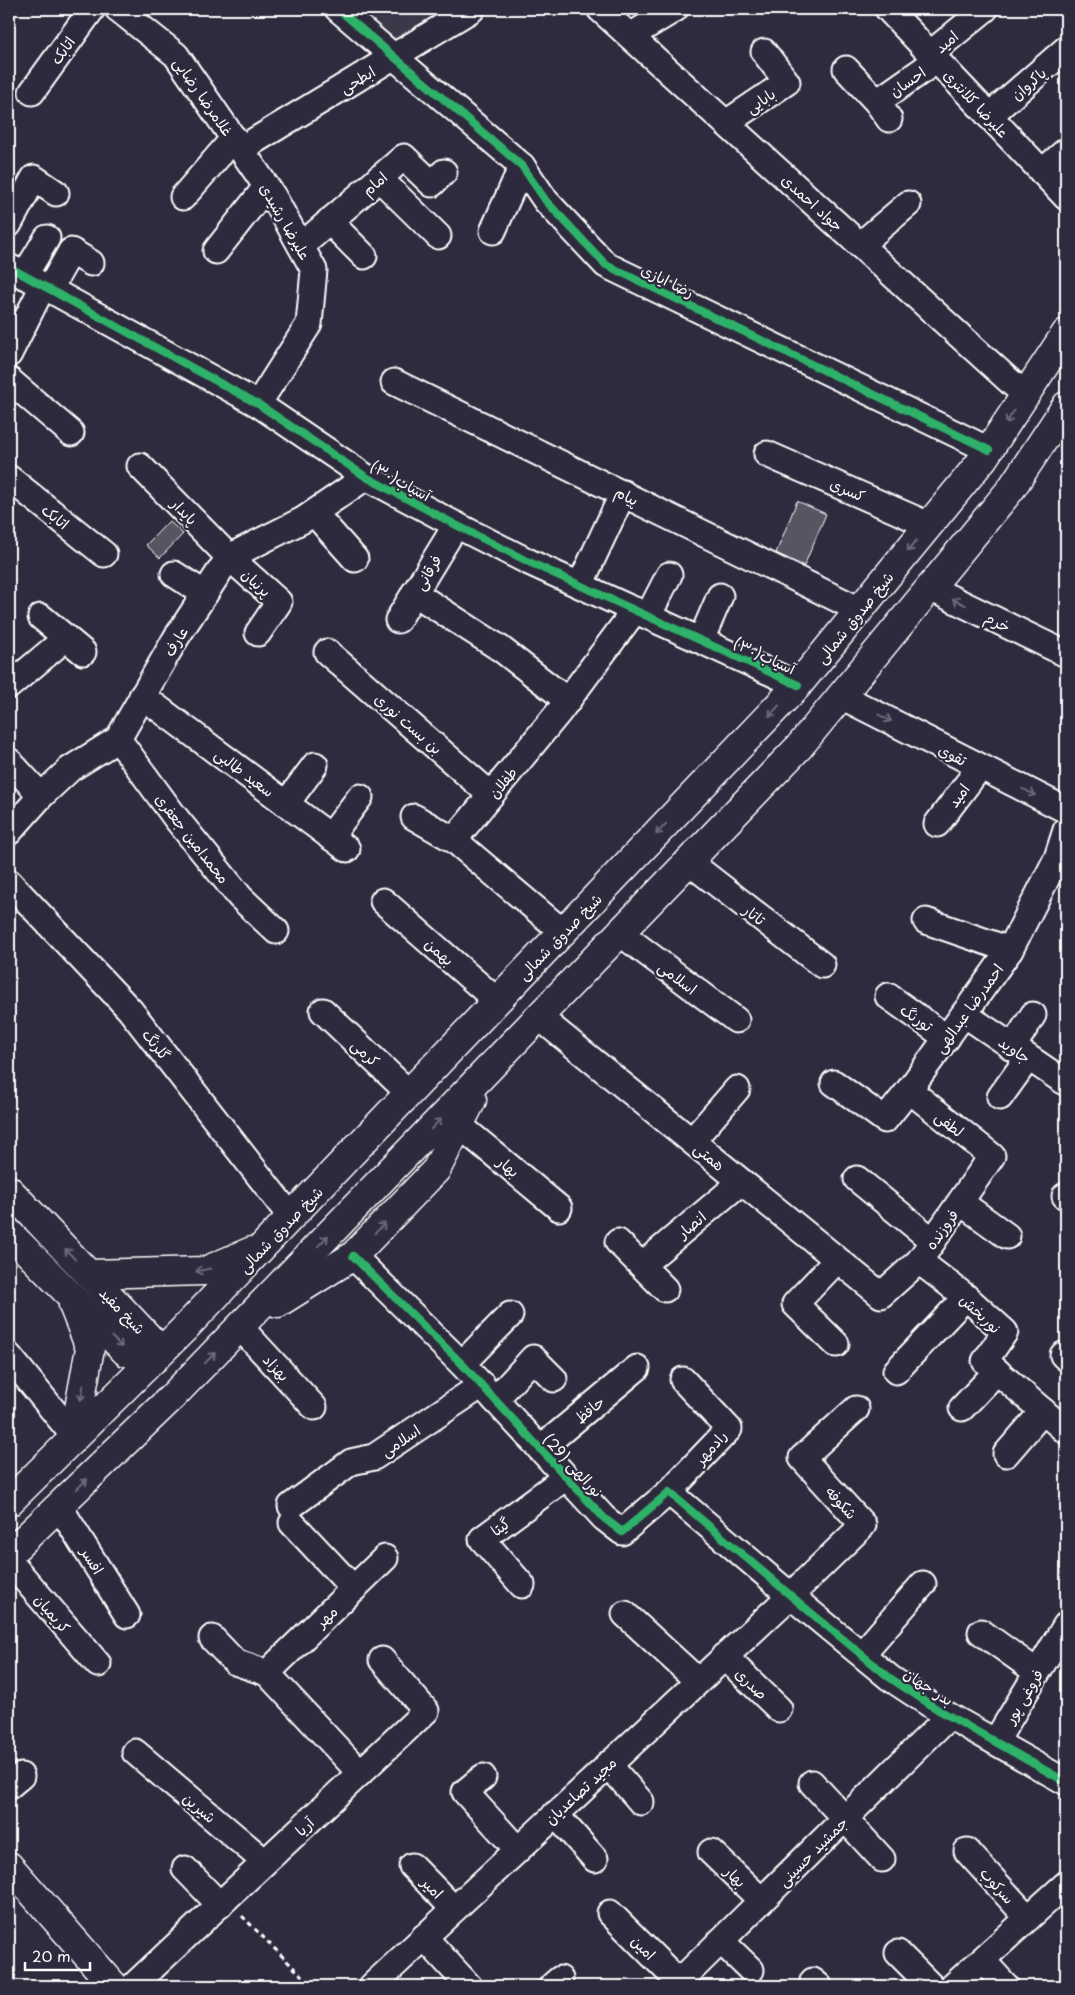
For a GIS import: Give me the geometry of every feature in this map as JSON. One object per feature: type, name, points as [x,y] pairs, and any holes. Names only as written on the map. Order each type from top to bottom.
[{"type":"main road","name":"شیخ صدوق شمالی","points":[[9,1502],[155,1358],[798,685],[930,525],[989,450],[1066,333]]},
{"type":"main road","points":[[9,1554],[183,1386],[800,747],[1011,489],[1063,416]]},
{"type":"main road","points":[[559,936],[562,960],[575,966],[587,967]]},
{"type":"main road","points":[[240,1326],[353,1256],[436,1170],[486,1072]]},
{"type":"main road","name":"شیخ مفید","points":[[9,1190],[151,1340],[155,1358],[126,1352],[9,1232]]},
{"type":"main road","points":[[89,1274],[205,1271],[264,1245]]},
{"type":"main road","points":[[70,1296],[90,1348],[74,1436]]},
{"type":"main road","points":[[155,1358],[183,1386]]},
{"type":"main road","points":[[9,1866],[114,1986]]},
{"type":"street","name":"اتابک","points":[[32,92],[92,9]]},
{"type":"street","name":"غلامرضا رضایی","points":[[118,9],[176,55],[237,144]]},
{"type":"street","name":"رضا ایازی","points":[[338,9],[522,166],[546,201],[606,265],[989,450]]},
{"type":"street","name":"ابطحی","points":[[183,197],[237,144],[393,57],[472,9]]},
{"type":"street","name":"جواد احمدی","points":[[600,9],[1025,395]]},
{"type":"street","points":[[630,36],[675,9]]},
{"type":"street","name":"علیرضا کلانتری","points":[[888,9],[1066,198]]},
{"type":"street","name":"امید","points":[[934,57],[985,9]]},
{"type":"street","name":"پاکروان","points":[[989,116],[1066,49]]},
{"type":"street","name":"بابایی","points":[[726,123],[787,82],[764,52]]},
{"type":"street","name":"احسان","points":[[846,69],[883,111],[934,57]]},
{"type":"street","name":"علیرضا رشیدی","points":[[237,144],[266,187],[314,270],[309,324],[258,404]]},
{"type":"street","points":[[1042,172],[1066,151]]},
{"type":"street","name":"امام","points":[[301,246],[404,157],[432,184],[444,172]]},
{"type":"street","points":[[493,231],[522,166]]},
{"type":"street","points":[[9,224],[34,178],[56,193]]},
{"type":"street","points":[[379,178],[438,236]]},
{"type":"street","points":[[216,251],[266,187]]},
{"type":"street","points":[[860,245],[909,205]]},
{"type":"street","points":[[329,221],[364,256]]},
{"type":"street","points":[[9,354],[31,280],[47,238]]},
{"type":"street","points":[[31,280],[71,251],[91,264]]},
{"type":"street","name":"آسیاب(۳۰)","points":[[31,280],[258,404],[366,477],[456,525],[529,562],[798,685]]},
{"type":"street","points":[[9,380],[71,433]]},
{"type":"street","name":"پیام","points":[[394,382],[860,610]]},
{"type":"street","name":"کسری","points":[[767,454],[930,525]]},
{"type":"street","name":"پایدار","points":[[140,466],[229,557]]},
{"type":"street","points":[[229,557],[303,520],[366,477]]},
{"type":"street","name":"اتابک","points":[[9,478],[104,554]]},
{"type":"street","points":[[580,585],[623,493]]},
{"type":"street","points":[[314,513],[354,559]]},
{"type":"street","name":"فرقانی","points":[[398,620],[456,525]]},
{"type":"street","name":"عارف","points":[[9,832],[41,796],[70,769],[118,739],[176,638],[229,557]]},
{"type":"street","name":"پرنیان","points":[[229,557],[280,602],[258,633]]},
{"type":"street","points":[[174,574],[205,594]]},
{"type":"street","name":"طفلان","points":[[454,840],[642,613],[669,575]]},
{"type":"street","name":"خرم","points":[[930,588],[1066,654]]},
{"type":"street","points":[[414,593],[501,650],[568,701]]},
{"type":"street","points":[[701,640],[720,596]]},
{"type":"street","points":[[9,686],[74,645],[41,617]]},
{"type":"street","name":"بن بست نوری","points":[[327,652],[491,795]]},
{"type":"street","name":"سعید طالبی","points":[[142,696],[338,843],[360,797]]},
{"type":"street","name":"تقوی","points":[[841,696],[1066,810]]},
{"type":"street","name":"محمدامین جعفری","points":[[118,739],[176,817],[240,897],[276,931]]},
{"type":"street","points":[[9,761],[41,796]]},
{"type":"street","points":[[286,804],[316,765]]},
{"type":"street","name":"امید","points":[[937,824],[980,767]]},
{"type":"street","points":[[414,817],[454,840],[559,936]]},
{"type":"street","name":"احمدرضا عبدالهی","points":[[834,1083],[885,1120],[909,1090],[1010,950],[1057,858],[1066,830]]},
{"type":"street","name":"تاتار","points":[[688,862],[822,965]]},
{"type":"street","name":"گلرنگ","points":[[9,882],[130,1010],[291,1217]]},
{"type":"street","name":"بهمن","points":[[383,901],[497,1001]]},
{"type":"street","points":[[926,921],[1010,950]]},
{"type":"street","name":"اسلامی","points":[[620,933],[736,1020]]},
{"type":"street","name":"تورنگ","points":[[888,996],[947,1038]]},
{"type":"street","name":"کرمی","points":[[323,1011],[409,1093]]},
{"type":"street","name":"جاوید","points":[[964,1014],[1066,1083]]},
{"type":"street","points":[[1000,1097],[1020,1053],[1033,1014]]},
{"type":"street","name":"همتی","points":[[539,1018],[881,1295]]},
{"type":"street","points":[[692,1141],[737,1089]]},
{"type":"street","name":"لطفی","points":[[909,1090],[992,1156]]},
{"type":"street","name":"بهار","points":[[459,1125],[558,1208]]},
{"type":"street","name":"فروزنده","points":[[881,1295],[926,1251],[992,1156]]},
{"type":"street","name":"نوربخش","points":[[857,1179],[926,1251],[966,1297],[1006,1332],[985,1361],[1066,1431]]},
{"type":"street","name":"انصار","points":[[642,1265],[741,1182]]},
{"type":"street","points":[[960,1202],[1007,1236]]},
{"type":"street","points":[[618,1242],[665,1289]]},
{"type":"street","name":"نورالهی (29)","points":[[353,1256],[462,1364],[604,1518],[622,1532],[670,1492]]},
{"type":"street","points":[[836,1344],[795,1304],[837,1260]]},
{"type":"street","points":[[896,1372],[966,1297]]},
{"type":"street","points":[[462,1364],[510,1316]]},
{"type":"street","name":"بهزاد","points":[[240,1326],[314,1407]]},
{"type":"street","points":[[9,1356],[74,1436]]},
{"type":"street","name":"اسلامی","points":[[354,1589],[292,1515],[351,1462],[374,1458],[488,1392],[533,1358],[554,1379]]},
{"type":"street","name":"حافظ","points":[[540,1449],[637,1368]]},
{"type":"street","points":[[962,1408],[997,1371]]},
{"type":"street","name":"رادمهر","points":[[670,1492],[729,1429],[682,1380]]},
{"type":"street","name":"شکوفه","points":[[790,1596],[863,1525],[802,1458],[856,1409]]},
{"type":"street","points":[[1006,1454],[1043,1411]]},
{"type":"street","name":"گیتا","points":[[522,1585],[482,1539],[566,1477]]},
{"type":"street","points":[[670,1492],[790,1596]]},
{"type":"street","name":"افسر","points":[[58,1506],[127,1614]]},
{"type":"street","name":"مهر","points":[[267,1673],[385,1558]]},
{"type":"street","name":"کریمیان","points":[[9,1561],[98,1664]]},
{"type":"street","points":[[862,1654],[922,1584]]},
{"type":"street","name":"بدر جهان","points":[[790,1596],[913,1694],[1066,1782]]},
{"type":"street","name":"مجید تصاعدیان","points":[[372,1986],[790,1596]]},
{"type":"street","points":[[625,1614],[698,1681]]},
{"type":"street","name":"فروغی پور","points":[[996,1742],[1066,1624]]},
{"type":"street","points":[[981,1632],[1037,1672]]},
{"type":"street","points":[[212,1638],[235,1662],[267,1673],[360,1773]]},
{"type":"street","name":"صدری","points":[[724,1656],[779,1709]]},
{"type":"street","name":"آریا","points":[[133,1986],[426,1711],[382,1660]]},
{"type":"street","name":"جمشید حسینی","points":[[677,1984],[949,1716]]},
{"type":"street","name":"شیرین","points":[[135,1752],[266,1862]]},
{"type":"street","points":[[608,1764],[641,1802]]},
{"type":"street","points":[[483,1776],[465,1792],[517,1849]]},
{"type":"street","points":[[812,1783],[882,1859]]},
{"type":"street","points":[[555,1814],[595,1859]]},
{"type":"street","name":"سرکوب","points":[[967,1851],[1028,1918]]},
{"type":"street","name":"بهار","points":[[710,1852],[762,1900]]},
{"type":"street","name":"امیر","points":[[412,1866],[454,1909]]},
{"type":"street","points":[[185,1869],[223,1902]]},
{"type":"street","points":[[953,1986],[1066,1884]]},
{"type":"street","name":"امین","points":[[610,1913],[677,1984]]},
{"type":"street","points":[[424,1937],[469,1986]]},
{"type":"street","points":[[721,1941],[751,1970]]},
{"type":"street","points":[[898,1953],[931,1986]]},
{"type":"street","points":[[982,1960],[1006,1986]]},
{"type":"path","points":[[223,1902],[312,1986]]},
{"type":"shaded area","points":[[338,9],[472,9],[393,57]]},
{"type":"building","points":[[797,501],[826,514],[804,566],[776,553]]},
{"type":"building","points":[[169,521],[183,534],[160,558],[146,545]]},
{"type":"cycle path","points":[[338,9],[522,166],[546,201],[606,265],[989,450]]},
{"type":"cycle path","points":[[9,267],[258,404],[366,477],[456,525],[529,562],[798,685]]},
{"type":"cycle path","points":[[353,1256],[462,1364],[604,1518],[622,1532],[669,1492],[890,1678],[937,1709],[1066,1782]]}]
